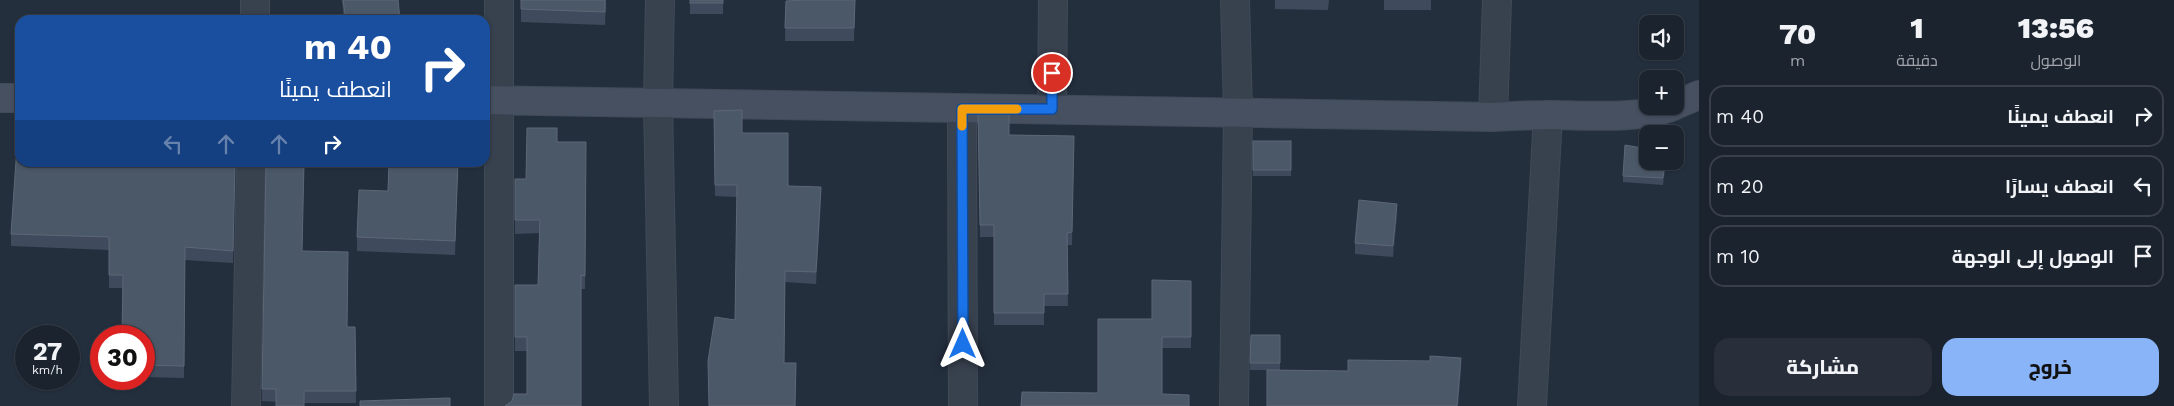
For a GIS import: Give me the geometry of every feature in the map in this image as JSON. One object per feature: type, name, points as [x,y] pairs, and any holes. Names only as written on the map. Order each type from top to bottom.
[{"type":"main road","points":[[1684,102],[1699,95]]},
{"type":"main road","points":[[0,98],[15,98]]},
{"type":"main road","points":[[492,100],[1493,117],[1548,115],[1607,116],[1639,113]]},
{"type":"street","points":[[255,0],[255,15]]},
{"type":"street","points":[[499,0],[492,100],[500,406]]},
{"type":"street","points":[[660,0],[658,102],[664,406]]},
{"type":"street","points":[[1052,0],[1052,109]]},
{"type":"street","points":[[1234,406],[1238,112],[1235,0]]},
{"type":"street","points":[[1493,117],[1497,0]]},
{"type":"street","points":[[962,109],[963,406]]},
{"type":"street","points":[[1532,406],[1548,115]]},
{"type":"street","points":[[246,406],[251,167]]},
{"type":"building","points":[[343,0],[398,0],[400,15],[345,15]]},
{"type":"building","points":[[521,0],[605,0],[605,12],[521,9]]},
{"type":"building","points":[[690,0],[723,0],[723,3],[690,3]]},
{"type":"building","points":[[855,0],[854,28],[785,28],[786,1]]},
{"type":"building","points":[[742,110],[742,133],[788,133],[788,186],[821,187],[816,272],[785,271],[784,363],[796,363],[795,406],[709,406],[708,361],[715,317],[735,320],[737,185],[715,185],[714,111]]},
{"type":"building","points":[[978,112],[1009,113],[1009,135],[1074,136],[1072,232],[1067,233],[1068,294],[1044,294],[1044,313],[994,313],[994,225],[980,225]]},
{"type":"building","points":[[527,128],[557,128],[557,142],[586,142],[585,276],[581,275],[581,406],[505,406],[512,401],[514,394],[527,394],[527,337],[515,337],[515,285],[538,285],[540,220],[515,220],[515,179],[526,179]]},
{"type":"building","points":[[1253,141],[1291,141],[1291,170],[1253,170]]},
{"type":"building","points":[[1625,145],[1639,147],[1639,170],[1664,170],[1663,178],[1623,176]]},
{"type":"building","points":[[16,167],[235,167],[233,251],[185,247],[184,366],[155,365],[155,325],[122,325],[123,275],[109,275],[109,237],[11,234]]},
{"type":"building","points":[[266,167],[304,167],[302,251],[348,252],[347,327],[355,327],[356,391],[304,391],[304,406],[276,406],[276,389],[262,389]]},
{"type":"building","points":[[389,167],[458,167],[455,241],[357,237],[359,190],[388,191]]},
{"type":"building","points":[[1359,200],[1397,204],[1393,246],[1355,243]]},
{"type":"building","points":[[1152,280],[1191,281],[1191,337],[1162,337],[1162,394],[1189,395],[1189,406],[1021,406],[1022,392],[1098,393],[1098,319],[1152,319]]},
{"type":"building","points":[[1251,335],[1280,335],[1280,363],[1250,363]]},
{"type":"building","points":[[1430,356],[1461,358],[1457,406],[1267,406],[1267,370],[1348,371],[1348,360],[1430,361]]},
{"type":"building","points":[[450,398],[450,406],[360,406],[360,401]]},
{"type":"slow traffic","points":[[962,126],[962,109],[1017,109]]},
{"type":"route","points":[[963,344],[962,109],[1052,109],[1052,73]]}]
